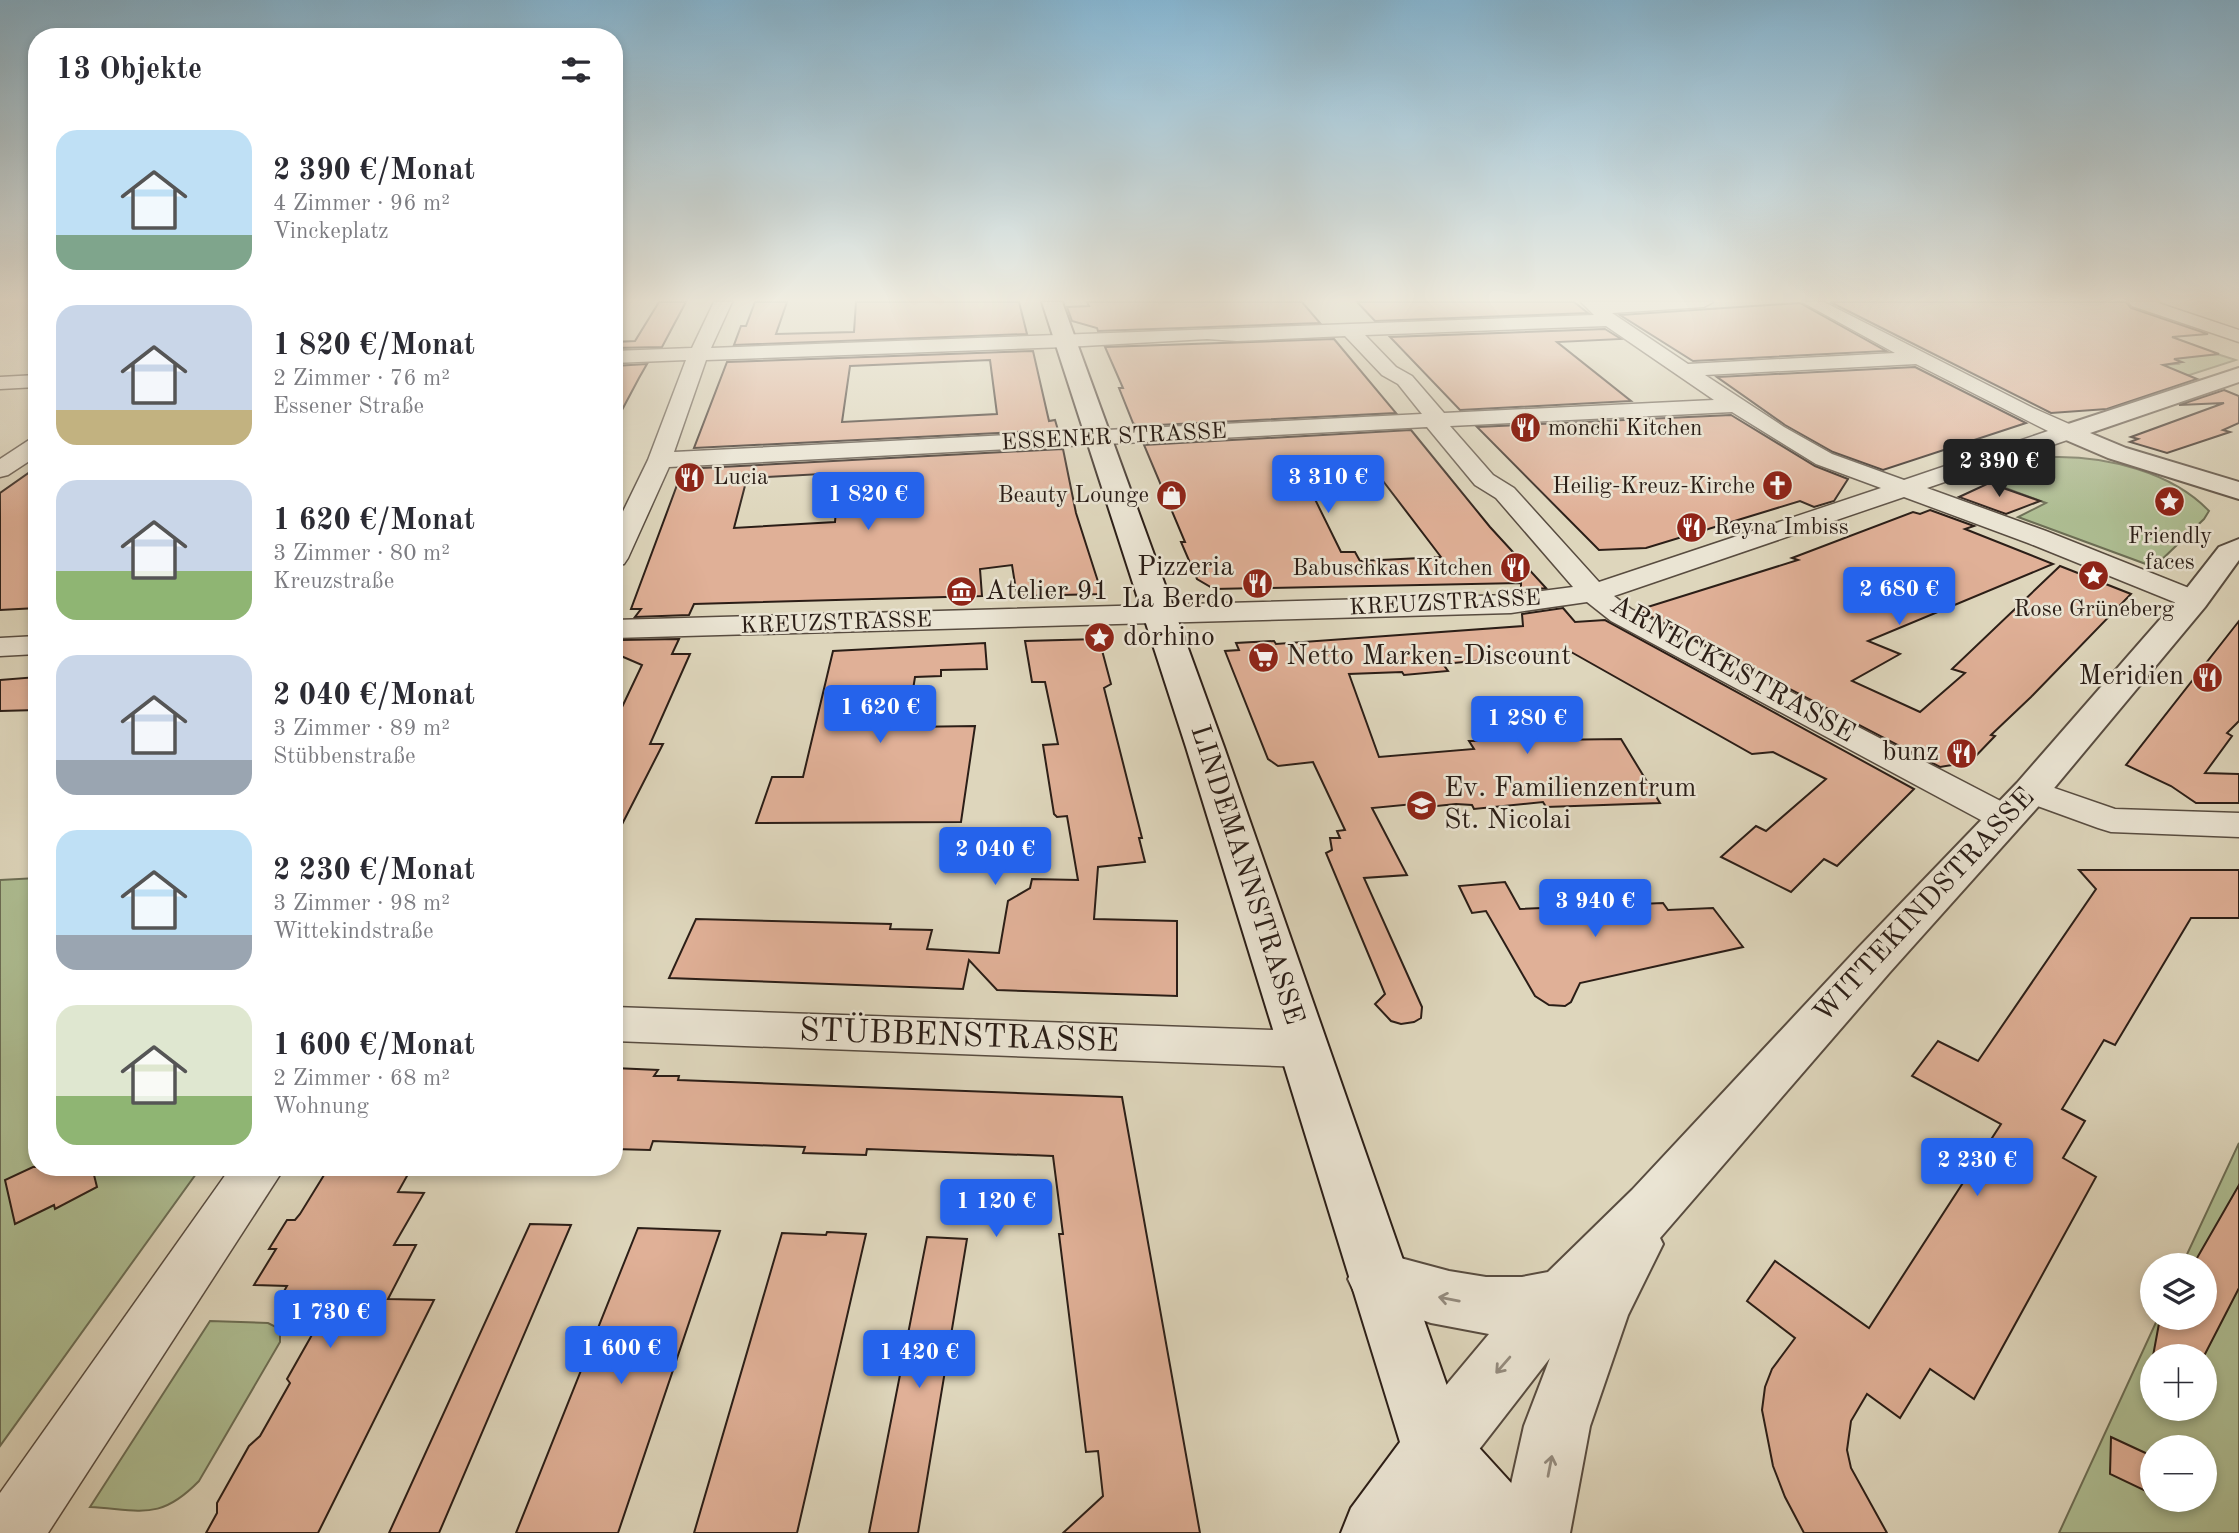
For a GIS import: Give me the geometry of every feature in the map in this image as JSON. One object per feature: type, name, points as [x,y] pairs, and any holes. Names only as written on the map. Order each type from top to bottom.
[{"type":"street","points":[[623,539],[660,460],[692,374]]},
{"type":"street","name":"LINDEMANNSTRASSE","points":[[1077,374],[1436,1450],[1442,1533]]},
{"type":"street","name":"ARNECKESTRASSE","points":[[1394,374],[1405,380],[1433,411],[1433,420],[1484,480],[1506,493],[1593,593],[1621,615],[2018,804],[2111,820],[2239,825]]},
{"type":"street","points":[[1690,374],[1802,449],[2037,537],[2194,600]]},
{"type":"street","points":[[1950,374],[2068,432],[2117,453],[2188,477],[2232,507],[2235,527]]},
{"type":"street","name":"KREUZSTRASSE","points":[[623,629],[1511,604],[1593,593],[2239,375]]},
{"type":"street","points":[[0,383],[28,382]]},
{"type":"street","name":"ESSENER STRASSE","points":[[660,460],[1736,405]]},
{"type":"street","points":[[0,470],[28,451]]},
{"type":"street","name":"WITTEKINDSTRASSE","points":[[1376,1533],[1502,1366],[1565,1296],[1653,1208],[2018,804],[2194,600],[2235,527]]},
{"type":"street","points":[[0,647],[28,645]]},
{"type":"street","name":"STÜBBENSTRASSE","points":[[623,1024],[1303,1049]]},
{"type":"street","points":[[10,1533],[254,1176]]},
{"type":"street","name":"WITTEKINDSTRASSE","points":[[1535,1533],[1558,1426],[1570,1389],[1600,1307],[1653,1208]]},
{"type":"street","points":[[1378,1279],[1438,1297],[1495,1306],[1521,1305],[1565,1296]]},
{"type":"street","name":"LINDEMANNSTRASSE","points":[[1436,1450],[1509,1533]]},
{"type":"green space","points":[[2159,374],[2194,374],[2171,381]]},
{"type":"green space","points":[[2054,457],[2116,463],[2137,469],[2176,486],[2194,497],[2209,511],[2154,567],[2018,517],[2046,503],[1992,483]]},
{"type":"green space","points":[[28,878],[28,1176],[195,1176],[0,1446],[0,880]]},
{"type":"green space","points":[[2239,1143],[2239,1533],[2059,1533],[2140,1357],[2140,1421],[2217,1421],[2217,1344],[2146,1344],[2152,1330],[2217,1330],[2217,1253],[2188,1253]]},
{"type":"green space","points":[[210,1321],[268,1323],[280,1329],[280,1342],[199,1481],[185,1494],[161,1508],[137,1511],[90,1507]]},
{"type":"building","points":[[623,374],[642,374],[623,408]]},
{"type":"building","points":[[723,374],[849,374],[842,422],[997,414],[992,374],[1038,374],[1049,421],[1055,420],[1058,430],[694,448]]},
{"type":"building","points":[[1117,374],[1363,374],[1396,413],[1138,426],[1133,423],[1119,388],[1123,388]]},
{"type":"building","points":[[1425,374],[1597,374],[1631,401],[1460,410]]},
{"type":"building","points":[[1786,374],[1928,374],[2026,423],[1883,470],[1833,452],[1785,425],[1717,377]]},
{"type":"building","points":[[1972,374],[2184,374],[2197,379],[2107,409],[2051,413]]},
{"type":"building","points":[[2224,390],[2239,396],[2239,423],[2223,430],[2230,432],[2167,453],[2130,442],[2138,439],[2131,437],[2224,403],[2179,405]]},
{"type":"building","points":[[1731,415],[1815,466],[1848,479],[1834,501],[1814,507],[1800,501],[1646,548],[1599,550],[1477,427]]},
{"type":"building","points":[[1411,430],[1490,527],[1546,588],[1521,591],[1521,583],[1214,589],[1197,579],[1181,542],[1185,542],[1144,445]],"holes":[[[1380,477],[1441,557],[1360,561],[1355,552],[1341,552],[1306,481]]]},
{"type":"building","points":[[1063,449],[1076,513],[1102,594],[1017,596],[1012,565],[980,569],[982,596],[694,604],[689,615],[635,617],[641,609],[631,609],[683,469]],"holes":[[[839,473],[835,522],[734,528],[747,478]]]},
{"type":"building","points":[[28,473],[28,608],[0,610],[0,493]]},
{"type":"building","points":[[1989,483],[2040,501],[2006,514],[1959,497]]},
{"type":"building","points":[[1930,510],[1974,526],[1965,529],[2053,564],[1868,641],[1900,654],[1852,681],[1920,712],[1965,673],[1952,669],[2060,566],[2131,594],[1991,735],[1995,736],[1970,762],[1940,767],[1638,610],[1798,560],[1792,558],[1913,512],[1920,514]]},
{"type":"building","points":[[1563,608],[1575,622],[1605,620],[1914,789],[1837,866],[1824,859],[1791,892],[1721,857],[1756,826],[1766,831],[1826,779],[1773,752],[1752,754],[1564,648],[1567,652],[1443,664],[1448,671],[1404,675],[1402,672],[1349,674],[1379,757],[1474,749],[1469,741],[1621,739],[1660,803],[1546,807],[1543,802],[1474,809],[1472,805],[1427,807],[1424,803],[1372,808],[1407,875],[1364,878],[1422,1007],[1421,1018],[1414,1022],[1401,1024],[1391,1021],[1375,1004],[1385,994],[1326,853],[1332,850],[1330,838],[1340,838],[1337,831],[1345,830],[1313,762],[1278,766],[1268,759],[1225,651],[1239,650],[1236,643],[1274,641],[1276,644],[1523,626],[1522,614]]},
{"type":"building","points":[[2239,621],[2239,721],[2227,733],[2232,736],[2205,773],[2239,774],[2239,803],[2196,803],[2171,786],[2126,765]]},
{"type":"building","points":[[679,639],[672,654],[690,654],[650,744],[663,744],[623,822],[623,705],[642,665],[623,657],[623,640]]},
{"type":"building","points":[[1099,639],[1111,684],[1104,688],[1142,838],[1139,838],[1145,862],[1098,867],[1094,919],[1177,921],[1177,996],[997,990],[969,960],[963,989],[669,978],[696,919],[891,924],[890,929],[932,930],[927,949],[999,953],[1008,901],[1030,888],[1032,879],[1078,880],[1067,816],[1057,817],[1054,814],[1043,745],[1058,744],[1045,682],[1032,682],[1025,641]]},
{"type":"building","points":[[985,643],[987,669],[941,670],[941,676],[915,677],[907,727],[975,726],[961,822],[756,823],[772,777],[803,777],[833,651]]},
{"type":"building","points":[[28,678],[28,710],[0,711],[0,680]]},
{"type":"building","points":[[2079,870],[2239,870],[2239,918],[2191,918],[2115,1045],[2104,1040],[2062,1109],[2085,1121],[2063,1158],[2096,1177],[1974,1399],[1930,1369],[1900,1418],[1867,1394],[1851,1421],[1847,1450],[1851,1468],[1887,1533],[1804,1533],[1785,1497],[1773,1466],[1762,1410],[1765,1387],[1772,1369],[1795,1338],[1747,1301],[1775,1261],[1869,1328],[2001,1124],[1912,1076],[1938,1041],[1978,1061],[2096,889]]},
{"type":"building","points":[[1505,882],[1520,909],[1663,903],[1668,910],[1713,908],[1743,947],[1580,983],[1571,1002],[1565,1006],[1549,1005],[1535,996],[1486,911],[1472,913],[1459,886]]},
{"type":"building","points":[[623,1068],[658,1070],[654,1076],[679,1076],[678,1080],[1122,1097],[1200,1533],[1063,1533],[1103,1496],[1098,1451],[1086,1452],[1059,1234],[1063,1234],[1053,1156],[867,1149],[866,1155],[803,1153],[805,1147],[653,1141],[650,1150],[623,1149]]},
{"type":"building","points":[[28,1169],[28,1176],[94,1176],[97,1187],[55,1209],[54,1205],[15,1224],[5,1180]]},
{"type":"building","points":[[323,1176],[407,1176],[398,1192],[424,1193],[394,1245],[416,1245],[388,1299],[434,1300],[318,1533],[206,1533],[217,1513],[217,1503],[249,1446],[260,1436],[290,1383],[287,1379],[330,1303],[278,1302],[287,1286],[254,1285],[276,1249],[269,1249],[287,1220],[295,1220]]},
{"type":"building","points":[[2239,1185],[2239,1288],[2210,1344],[2155,1344],[2158,1330],[2217,1330],[2217,1253],[2200,1253]]},
{"type":"building","points":[[530,1224],[571,1225],[439,1533],[389,1533]]},
{"type":"building","points":[[638,1228],[720,1231],[618,1533],[516,1533]]},
{"type":"building","points":[[827,1232],[866,1234],[797,1533],[694,1533],[782,1233],[826,1235]]},
{"type":"building","points":[[927,1237],[967,1239],[918,1533],[869,1533]]},
{"type":"building","points":[[2111,1437],[2140,1450],[2140,1488],[2110,1474]]},
{"type":"place","name":"monchi Kitchen","points":[[1525,428]]},
{"type":"place","name":"Lucia","points":[[690,477]]},
{"type":"place","name":"Heilig-Kreuz-Kirche","points":[[1778,486]]},
{"type":"place","name":"Beauty Lounge","points":[[1172,495]]},
{"type":"place","name":"Friendly faces","points":[[2170,502]]},
{"type":"place","name":"Reyna Imbiss","points":[[1691,527]]},
{"type":"place","name":"Babuschkas Kitchen","points":[[1516,568]]},
{"type":"place","name":"Rose Grüneberg","points":[[2094,575]]},
{"type":"place","name":"Pizzeria La Berdo","points":[[1257,584]]},
{"type":"place","name":"Atelier 91","points":[[962,592]]},
{"type":"place","name":"dorhino","points":[[1100,638]]},
{"type":"place","name":"Netto Marken-Discount","points":[[1263,657]]},
{"type":"place","name":"Meridien","points":[[2207,677]]},
{"type":"place","name":"bunz","points":[[1962,753]]},
{"type":"place","name":"Ev. Familienzentrum St. Nicolai","points":[[1421,805]]}]
